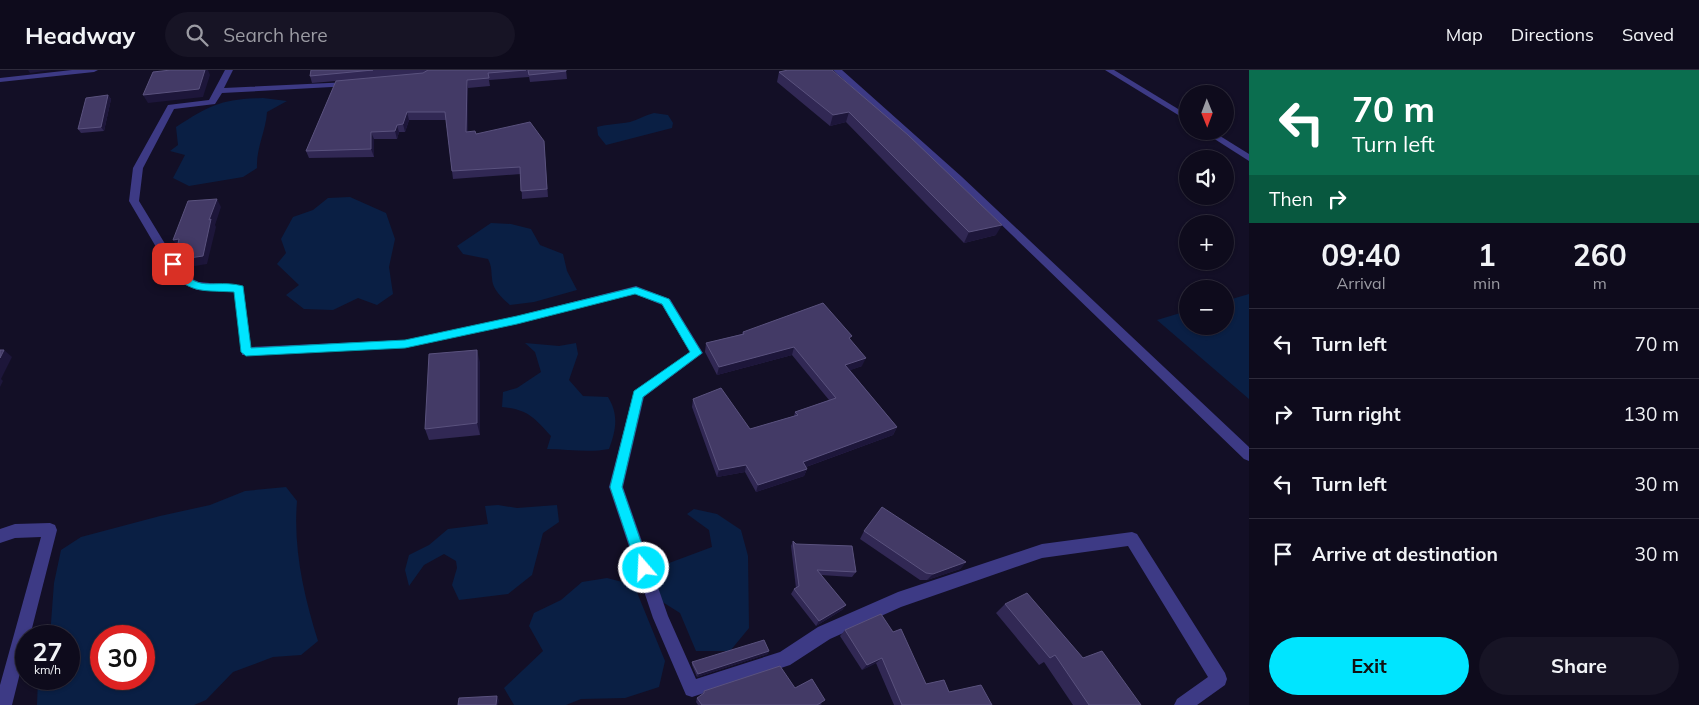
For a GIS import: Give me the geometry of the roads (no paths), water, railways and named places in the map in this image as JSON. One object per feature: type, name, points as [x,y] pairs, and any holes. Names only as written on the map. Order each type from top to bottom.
[{"type":"street","points":[[0,80],[94,70]]},
{"type":"street","points":[[230,70],[212,102],[171,107],[138,168],[134,181],[134,202],[180,278],[197,286],[239,289],[246,352],[405,344],[517,320],[636,290],[666,302],[697,353],[638,394],[616,487],[661,618],[692,689],[784,659],[824,633],[898,600],[1042,551],[1132,539],[1219,679],[1182,705]]},
{"type":"street","points":[[836,70],[959,179],[1249,455]]},
{"type":"street","points":[[1109,70],[1179,113]]},
{"type":"street","points":[[219,91],[359,83]]},
{"type":"street","points":[[1220,140],[1249,158]]},
{"type":"street","points":[[0,536],[15,531],[50,530],[3,705]]},
{"type":"water","points":[[263,98],[287,101],[267,112],[258,153],[257,168],[243,177],[189,186],[173,178],[185,155],[170,151],[178,145],[176,127],[207,108],[236,100]]},
{"type":"water","points":[[654,113],[668,115],[673,123],[672,128],[606,145],[598,135],[597,127],[630,122]]},
{"type":"water","points":[[350,197],[386,213],[395,239],[389,267],[393,294],[377,305],[358,298],[333,310],[304,309],[286,295],[299,285],[277,264],[286,253],[281,239],[293,217],[313,210],[328,198]]},
{"type":"water","points":[[491,223],[511,224],[531,229],[540,245],[563,254],[567,271],[577,290],[534,302],[510,305],[496,290],[492,282],[491,266],[488,259],[463,254],[457,246]]},
{"type":"water","points":[[1249,294],[1249,399],[1157,320],[1179,313],[1179,335],[1234,335],[1234,298]]},
{"type":"water","points":[[525,343],[559,346],[576,343],[578,354],[569,380],[583,396],[608,397],[615,416],[609,449],[586,451],[547,449],[551,436],[535,419],[524,412],[502,407],[503,392],[517,388],[541,372],[535,352]]},
{"type":"water","points":[[286,487],[297,501],[298,555],[308,607],[318,641],[301,655],[273,657],[233,672],[206,700],[194,705],[37,705],[38,690],[80,690],[80,625],[51,625],[54,583],[61,550],[81,537],[210,505],[245,491]]},
{"type":"water","points":[[498,505],[517,508],[557,505],[559,522],[543,533],[532,575],[508,594],[459,600],[452,585],[457,568],[456,561],[444,554],[424,565],[409,586],[405,570],[409,555],[429,545],[448,529],[488,524],[485,506]]},
{"type":"water","points":[[694,509],[717,514],[741,530],[748,556],[749,628],[730,651],[696,651],[680,613],[661,601],[656,588],[653,569],[712,547],[709,530],[687,514]]},
{"type":"water","points":[[607,578],[634,585],[665,661],[659,687],[625,698],[581,699],[566,705],[514,705],[504,688],[543,651],[529,626],[534,613],[561,600],[582,582]]}]
